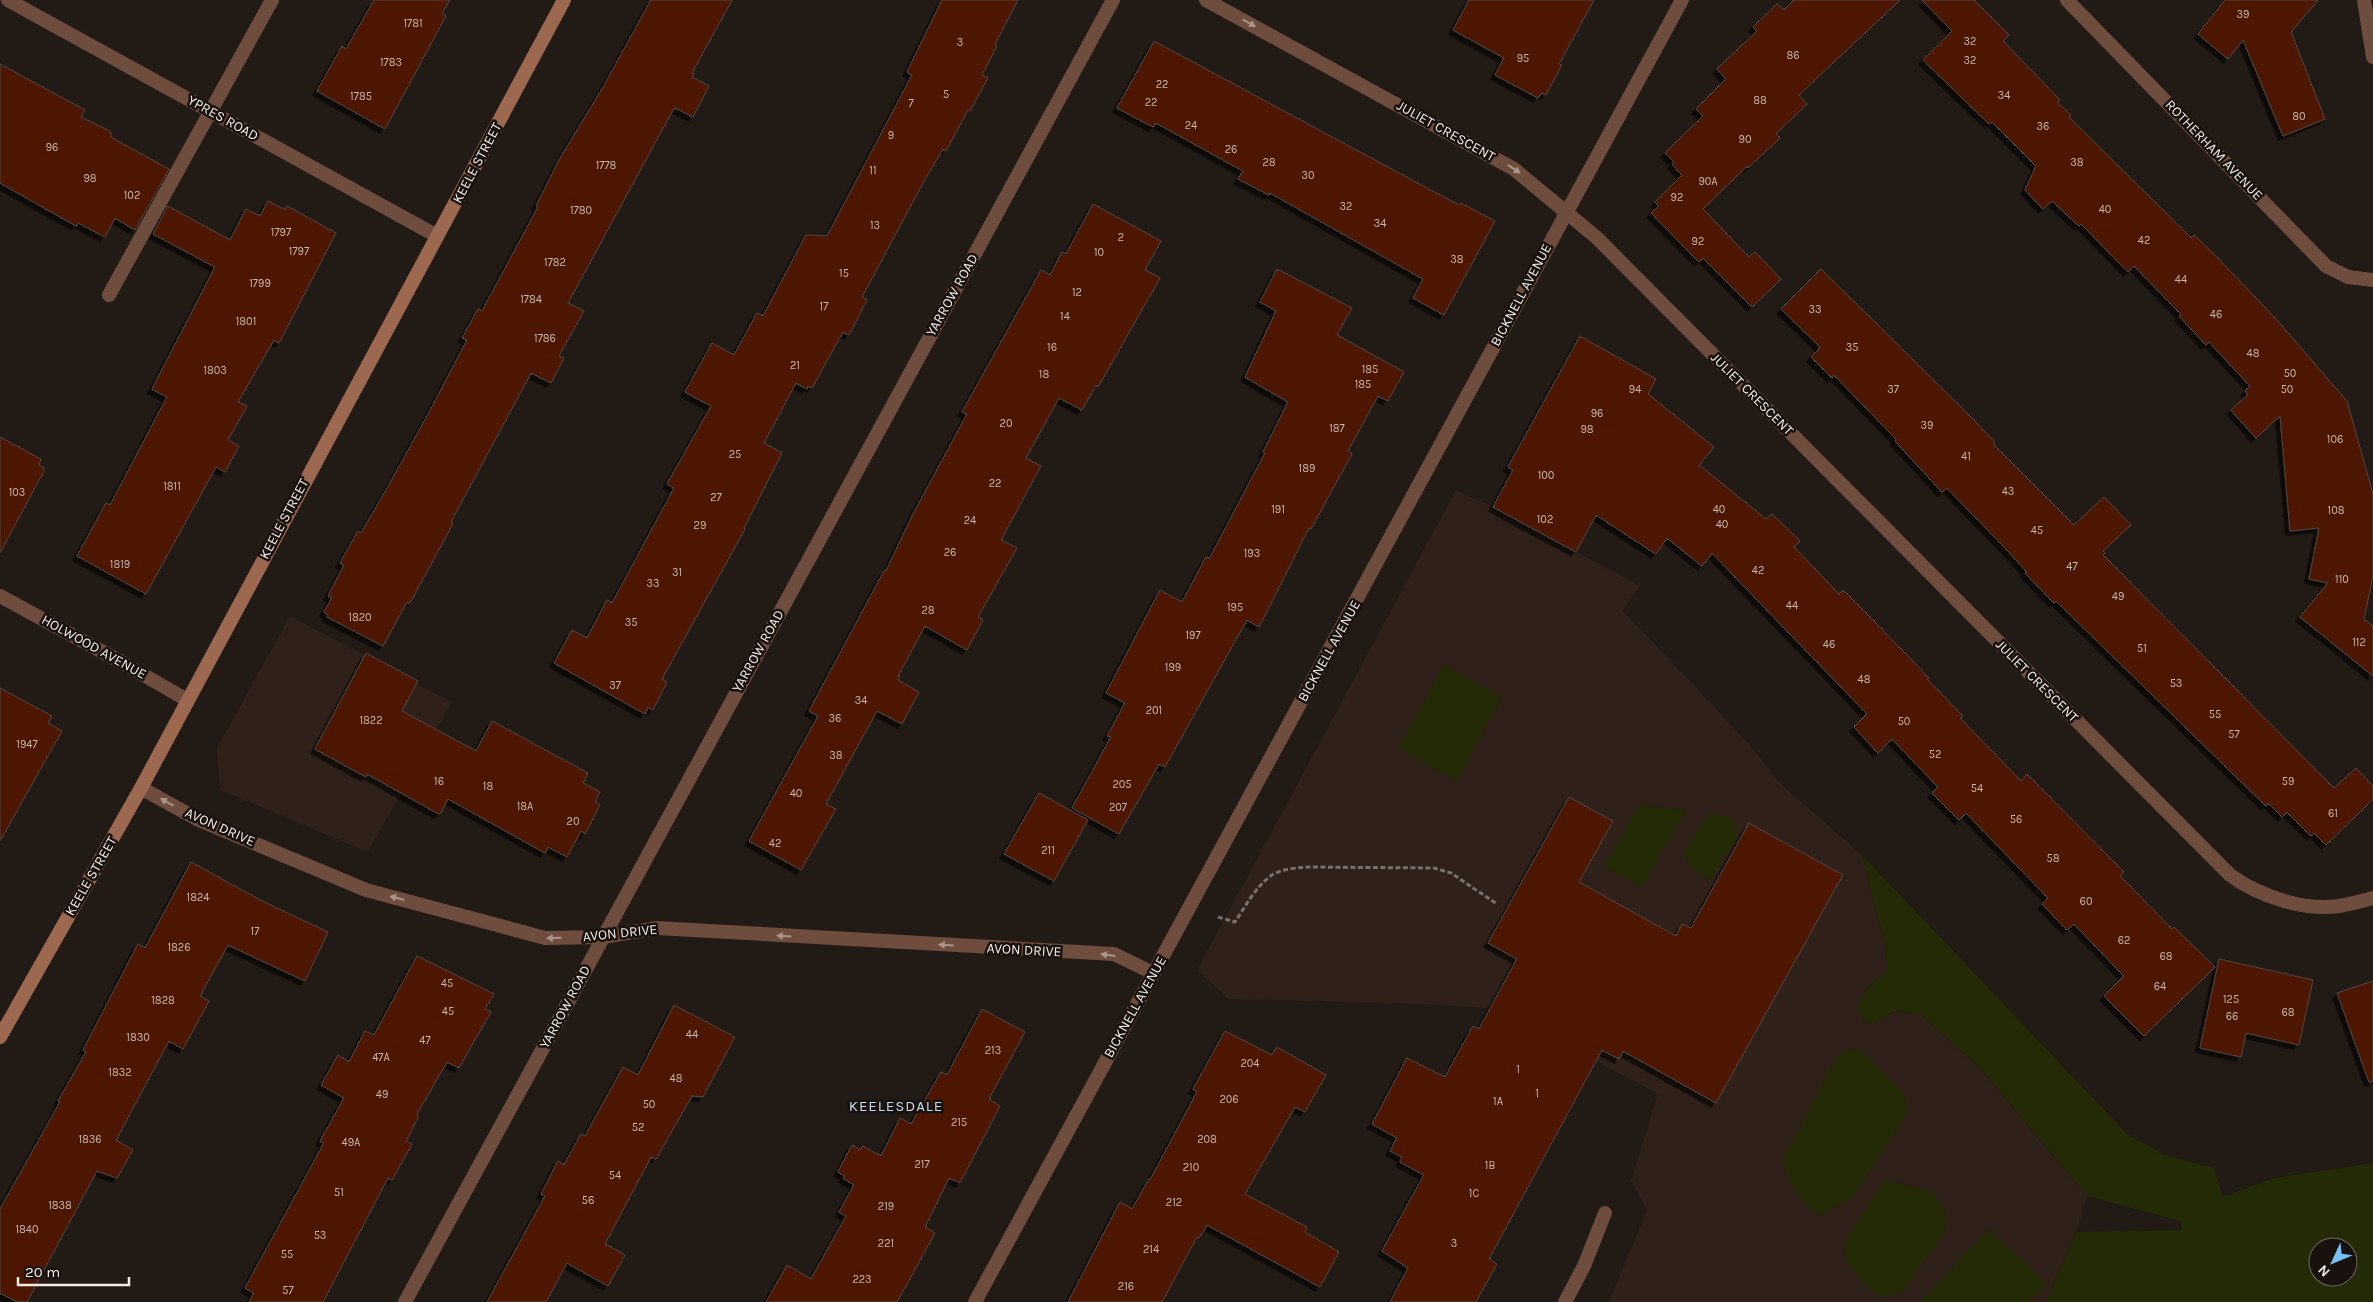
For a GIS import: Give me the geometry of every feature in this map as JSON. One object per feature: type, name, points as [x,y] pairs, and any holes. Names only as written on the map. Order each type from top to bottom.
[{"type":"main road","name":"KEELE STREET","points":[[0,1037],[141,788],[564,0]]},
{"type":"street","name":"YPRES ROAD","points":[[8,0],[438,236]]},
{"type":"street","points":[[109,295],[272,0]]},
{"type":"street","name":"YARROW ROAD","points":[[405,1302],[1113,0]]},
{"type":"street","name":"JULIET CRESCENT","points":[[1206,0],[1514,168],[1596,237],[2230,875],[2266,896],[2300,904],[2337,906],[2373,898]]},
{"type":"street","name":"BICKNELL AVENUE","points":[[975,1302],[1682,0]]},
{"type":"street","name":"ROTHERHAM AVENUE","points":[[2067,0],[2326,266],[2348,277],[2373,280]]},
{"type":"street","points":[[2364,0],[2373,57]]},
{"type":"street","name":"HOLWOOD AVENUE","points":[[0,596],[124,662],[187,700]]},
{"type":"street","name":"AVON DRIVE","points":[[141,788],[200,820],[366,890],[545,938],[603,937],[657,928],[1114,954],[1153,973]]},
{"type":"street","points":[[1565,1302],[1584,1266],[1605,1213]]},
{"type":"path","points":[[1218,917],[1236,922],[1246,905],[1272,875],[1288,869],[1307,867],[1434,868],[1451,873],[1496,904]]},
{"type":"shaded area","points":[[1456,490],[1493,507],[1640,586],[1623,611],[1741,735],[1783,786],[1862,855],[1885,946],[1888,970],[1867,988],[1874,1024],[1895,1011],[1920,1014],[1979,1067],[2087,1196],[2076,1232],[2046,1302],[1609,1302],[1647,1210],[1631,1181],[1658,1094],[1500,1009],[1422,1004],[1229,999],[1197,970]]},
{"type":"shaded area","points":[[290,616],[452,702],[368,852],[220,790],[217,748]]},
{"type":"green space","points":[[1443,665],[1502,697],[1457,781],[1398,749]]},
{"type":"green space","points":[[1639,805],[1686,810],[1642,887],[1604,867]]},
{"type":"green space","points":[[1709,813],[1730,817],[1736,827],[1737,839],[1710,880],[1702,876],[1684,857],[1686,848]]},
{"type":"green space","points":[[1862,855],[2127,1134],[2164,1155],[2214,1168],[2223,1197],[2274,1178],[2373,1163],[2373,1302],[2046,1302],[2076,1232],[2182,1230],[2180,1221],[2087,1196],[1979,1067],[1920,1014],[1895,1011],[1874,1024],[1864,1021],[1856,1008],[1867,988],[1888,970],[1885,946]]},
{"type":"green space","points":[[1853,1048],[1863,1052],[1904,1094],[1907,1113],[1854,1196],[1821,1216],[1809,1208],[1796,1192],[1787,1174],[1783,1159],[1836,1058],[1846,1050]]},
{"type":"green space","points":[[1885,1180],[1932,1191],[1943,1206],[1947,1222],[1944,1233],[1905,1289],[1892,1296],[1885,1297],[1878,1296],[1866,1287],[1846,1261],[1844,1250],[1847,1237]]},
{"type":"green space","points":[[1989,1229],[2047,1284],[2029,1302],[1919,1302]]},
{"type":"building","points":[[374,0],[450,0],[442,13],[446,16],[385,129],[317,91],[342,46],[346,49]]},
{"type":"building","points":[[651,0],[732,0],[692,73],[694,74],[692,77],[709,86],[693,117],[675,108],[673,110],[568,303],[584,311],[559,356],[564,358],[551,383],[531,373],[451,522],[453,524],[410,603],[407,602],[383,646],[327,617],[328,615],[324,612],[332,598],[328,596],[344,565],[340,563],[358,531],[361,533],[426,418],[467,340],[462,338],[478,309],[482,311],[538,207],[536,206],[559,160],[602,89]]},
{"type":"building","points":[[942,0],[1018,0],[995,44],[997,46],[982,75],[988,78],[946,151],[943,149],[923,183],[862,297],[867,300],[849,335],[843,332],[812,388],[808,386],[807,389],[796,383],[764,443],[782,453],[745,529],[662,679],[667,682],[653,710],[648,707],[645,714],[554,663],[572,630],[587,638],[607,600],[612,603],[674,488],[667,484],[711,406],[685,392],[712,343],[734,355],[757,313],[763,316],[806,235],[827,236],[912,75],[907,72]]},
{"type":"building","points":[[1469,0],[1594,0],[1559,64],[1562,65],[1546,95],[1541,93],[1538,98],[1495,75],[1504,58],[1453,30]]},
{"type":"building","points":[[1794,0],[1900,0],[1799,95],[1807,104],[1776,134],[1780,138],[1748,168],[1747,166],[1703,209],[1749,257],[1755,252],[1781,279],[1752,307],[1703,258],[1699,262],[1651,213],[1659,206],[1655,202],[1682,175],[1672,164],[1674,162],[1665,153],[1703,116],[1696,109],[1726,79],[1717,69],[1757,31],[1753,27],[1777,4],[1784,10]]},
{"type":"building","points":[[1922,0],[1974,0],[2009,35],[2003,41],[2060,100],[2057,102],[2071,115],[2069,117],[2191,238],[2194,235],[2213,253],[2275,318],[2347,401],[2373,494],[2373,576],[2364,619],[2373,626],[2373,676],[2300,617],[2328,583],[2309,579],[2319,528],[2290,531],[2280,416],[2256,438],[2231,410],[2248,395],[2245,391],[2250,386],[2209,342],[2206,345],[2179,316],[2181,314],[2134,266],[2128,272],[2081,224],[2079,226],[2052,201],[2043,209],[2025,190],[2036,166],[1992,122],[1989,124],[1923,60],[1952,31]]},
{"type":"building","points":[[2225,0],[2318,0],[2291,32],[2325,119],[2283,136],[2243,40],[2228,59],[2198,34]]},
{"type":"building","points":[[1154,41],[1459,205],[1461,203],[1495,221],[1444,315],[1413,298],[1423,279],[1270,193],[1269,195],[1238,179],[1243,171],[1156,123],[1153,127],[1117,108]]},
{"type":"building","points":[[0,64],[85,110],[81,117],[110,131],[112,138],[169,169],[135,230],[115,218],[105,237],[78,223],[76,226],[0,183]]},
{"type":"building","points":[[268,201],[285,210],[287,206],[336,233],[279,343],[274,340],[238,402],[247,406],[228,440],[239,446],[225,472],[216,467],[146,594],[77,556],[106,503],[110,505],[167,397],[152,389],[215,267],[153,234],[168,206],[230,240],[246,209],[260,216]]},
{"type":"building","points":[[1093,204],[1161,241],[1145,270],[1160,278],[1098,387],[1096,385],[1082,410],[1059,398],[1026,458],[1041,466],[1001,540],[1017,548],[978,617],[983,620],[967,650],[925,626],[898,676],[900,677],[898,680],[919,692],[902,724],[877,711],[826,804],[836,809],[801,870],[749,841],[818,716],[809,711],[884,571],[886,571],[912,516],[967,414],[962,412],[1041,270],[1050,275],[1062,252],[1066,254]]},
{"type":"building","points":[[1277,269],[1352,308],[1337,335],[1404,372],[1388,401],[1378,396],[1348,451],[1352,454],[1311,529],[1309,528],[1259,627],[1247,620],[1165,767],[1159,764],[1119,834],[1072,808],[1111,737],[1107,736],[1125,703],[1106,693],[1160,590],[1182,602],[1206,557],[1209,559],[1265,453],[1263,452],[1288,402],[1245,377],[1276,311],[1260,302]]},
{"type":"building","points":[[1821,269],[1968,414],[1995,442],[1993,444],[2074,525],[2104,497],[2131,525],[2103,551],[2105,553],[2103,555],[2334,788],[2356,768],[2373,786],[2373,799],[2326,845],[2314,833],[2311,836],[2287,812],[2282,817],[2268,803],[2266,806],[2056,601],[2054,603],[2025,573],[2027,572],[2007,550],[1947,488],[1942,492],[1895,441],[1896,439],[1834,375],[1832,378],[1811,357],[1820,348],[1781,309]]},
{"type":"building","points":[[1580,336],[1656,379],[1648,394],[1714,447],[1699,465],[1766,519],[1772,514],[1800,541],[1794,547],[1839,594],[1843,590],[1873,620],[1963,716],[1960,718],[2021,781],[2027,774],[2124,872],[2120,876],[2172,929],[2174,927],[2215,967],[2144,1036],[2104,996],[2124,976],[2074,924],[2067,930],[2042,904],[2048,898],[1966,813],[1959,820],[1932,793],[1938,787],[1892,739],[1878,753],[1854,727],[1867,714],[1712,553],[1702,566],[1667,538],[1656,554],[1596,515],[1576,552],[1493,507],[1513,470],[1508,467]]},
{"type":"building","points":[[0,437],[41,459],[39,465],[45,469],[0,553]]},
{"type":"building","points":[[366,653],[418,681],[402,711],[476,751],[492,721],[588,773],[583,783],[600,792],[595,802],[600,805],[585,834],[581,831],[567,857],[548,847],[545,853],[448,799],[440,814],[437,813],[367,774],[366,777],[315,749]]},
{"type":"building","points":[[0,688],[52,716],[48,723],[62,731],[0,841]]},
{"type":"building","points":[[1039,793],[1088,820],[1054,881],[1004,854]]},
{"type":"building","points":[[1569,797],[1613,821],[1579,882],[1676,936],[1682,924],[1691,928],[1749,823],[1843,875],[1716,1103],[1623,1051],[1619,1059],[1602,1050],[1489,1259],[1497,1264],[1476,1302],[1390,1302],[1408,1268],[1382,1251],[1424,1175],[1400,1162],[1402,1157],[1390,1151],[1397,1138],[1372,1124],[1407,1058],[1445,1077],[1473,1026],[1479,1029],[1517,959],[1488,943]]},
{"type":"building","points":[[191,862],[262,901],[328,932],[305,981],[228,945],[200,996],[209,1001],[183,1049],[169,1041],[116,1140],[133,1150],[117,1178],[97,1171],[27,1302],[17,1302],[0,1293],[0,1209],[60,1102],[58,1101],[86,1052],[83,1050],[138,944],[145,948]]},
{"type":"building","points":[[417,956],[494,994],[485,1009],[491,1012],[459,1068],[447,1062],[417,1114],[418,1118],[406,1141],[412,1144],[392,1180],[388,1178],[323,1302],[249,1302],[254,1293],[245,1288],[324,1143],[320,1141],[344,1098],[321,1085],[338,1055],[349,1062],[365,1031],[374,1035]]},
{"type":"building","points":[[2219,959],[2313,980],[2299,1045],[2246,1033],[2241,1057],[2200,1048]]},
{"type":"building","points":[[2373,981],[2373,1081],[2369,1082],[2337,993]]},
{"type":"building","points":[[674,1005],[735,1037],[703,1097],[692,1096],[656,1159],[651,1157],[605,1244],[625,1255],[608,1286],[567,1263],[546,1302],[487,1302],[545,1196],[541,1194],[558,1161],[564,1165],[581,1134],[585,1136],[623,1067],[638,1075]]},
{"type":"building","points":[[982,1009],[1025,1032],[989,1099],[1000,1106],[960,1183],[949,1178],[925,1227],[935,1233],[897,1302],[766,1302],[787,1265],[811,1279],[846,1216],[839,1212],[854,1185],[843,1178],[845,1176],[838,1172],[852,1145],[860,1150],[863,1146],[881,1156],[900,1118],[911,1124],[941,1072],[947,1075]]},
{"type":"building","points":[[1225,1031],[1272,1055],[1277,1047],[1326,1075],[1305,1112],[1295,1107],[1245,1194],[1307,1227],[1305,1232],[1339,1252],[1320,1287],[1207,1225],[1199,1238],[1197,1237],[1162,1302],[1068,1302],[1120,1202],[1132,1209],[1150,1180],[1197,1092],[1193,1089]]},
{"type":"district","name":"KEELESDALE","points":[[896,1106]]}]
